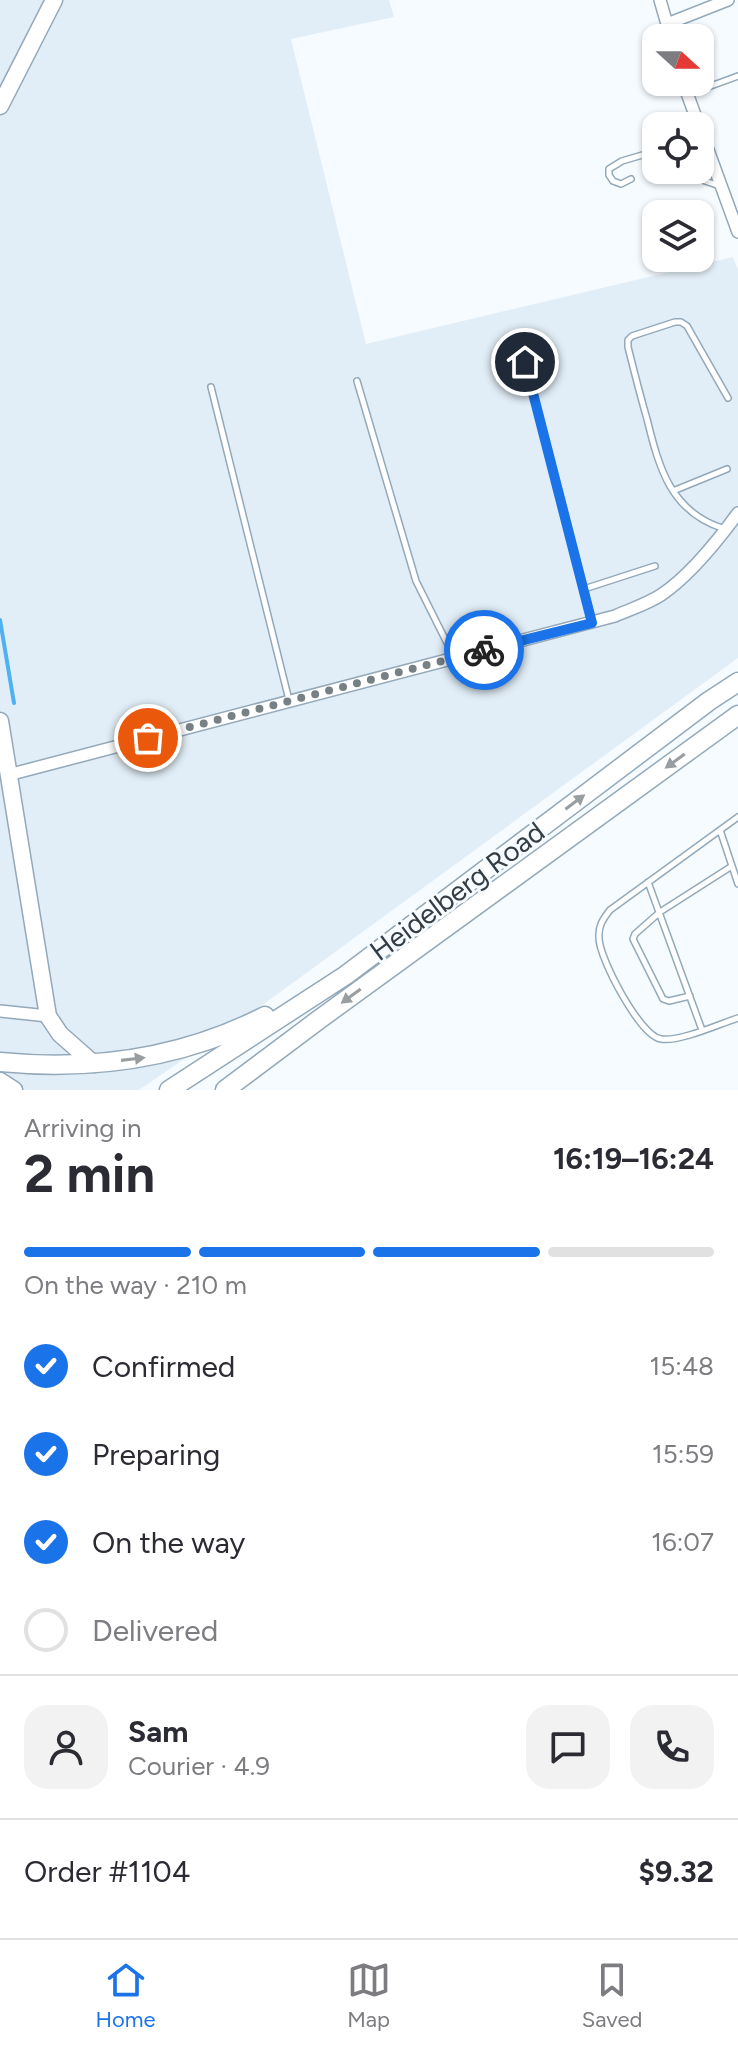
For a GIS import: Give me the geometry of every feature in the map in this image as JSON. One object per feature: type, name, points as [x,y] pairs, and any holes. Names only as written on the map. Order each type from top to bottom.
[{"type":"main road","name":"Heidelberg Road","points":[[169,1090],[346,975],[738,682]]},
{"type":"main road","name":"Heidelberg Road","points":[[225,1090],[738,715]]},
{"type":"main road","points":[[0,1062],[69,1066],[146,1058],[248,1025],[346,975]]},
{"type":"street","points":[[0,106],[54,0]]},
{"type":"street","points":[[660,0],[667,24],[728,0]]},
{"type":"street","points":[[714,166],[738,232]]},
{"type":"street","points":[[8,775],[615,616],[659,597],[677,583],[738,513]]},
{"type":"street","points":[[0,721],[48,1016],[60,1034],[94,1064]]},
{"type":"street","points":[[0,1011],[48,1016]]},
{"type":"street","points":[[0,1081],[14,1090]]},
{"type":"lane","points":[[714,85],[738,76]]},
{"type":"lane","points":[[631,179],[621,184],[613,181],[609,169],[642,155]]},
{"type":"lane","points":[[714,184],[721,186]]},
{"type":"lane","points":[[726,529],[712,525],[692,512],[673,491],[659,465],[628,340],[632,336],[681,322],[687,326],[728,398]]},
{"type":"lane","points":[[518,334],[592,623]]},
{"type":"lane","points":[[357,381],[416,581],[454,658]]},
{"type":"lane","points":[[211,387],[289,701]]},
{"type":"lane","points":[[673,491],[727,469]]},
{"type":"lane","points":[[584,589],[655,566]]},
{"type":"lane","points":[[738,817],[610,910],[602,921],[598,941],[635,1018],[659,1039],[677,1038],[738,1018]]},
{"type":"lane","points":[[720,830],[738,884]]},
{"type":"lane","points":[[690,996],[669,1001],[663,999],[633,939],[660,912],[732,866]]},
{"type":"lane","points":[[648,882],[702,1030]]},
{"type":"shaded area","points":[[0,0],[389,0],[394,17],[291,39],[366,344],[670,272],[714,272],[714,262],[733,257],[738,270],[738,658],[257,1009],[139,1090],[0,1090]]},
{"type":"waterway","points":[[0,620],[14,703]]},
{"type":"way so far","points":[[148,738],[484,650]]},
{"type":"route","points":[[484,650],[592,623],[525,362]]}]
